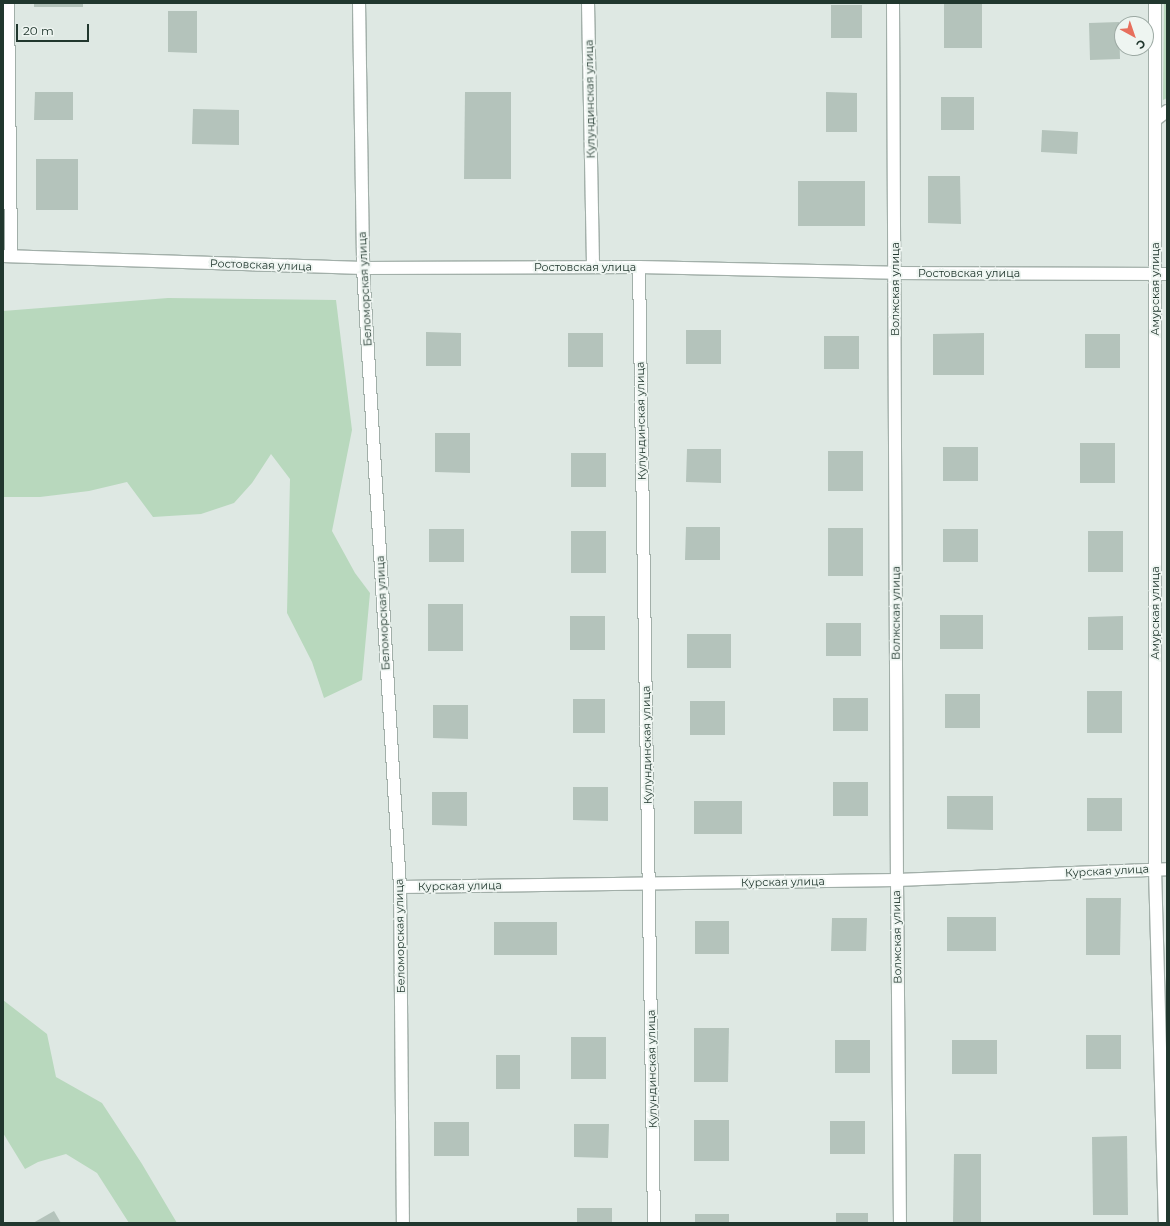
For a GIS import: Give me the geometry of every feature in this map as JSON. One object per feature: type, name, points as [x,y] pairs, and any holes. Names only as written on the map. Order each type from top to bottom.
[{"type":"street","points":[[7,255],[8,3]]},
{"type":"street","name":"Беломорская улица","points":[[359,3],[363,268],[400,887],[403,1223]]},
{"type":"street","name":"Кулундинская улица","points":[[588,3],[593,267]]},
{"type":"street","name":"Волжская улица","points":[[893,3],[900,1223]]},
{"type":"street","name":"Амурская улица","points":[[1155,3],[1154,274],[1165,1223]]},
{"type":"street","points":[[1155,120],[1167,111]]},
{"type":"street","name":"Ростовская улица","points":[[7,255],[363,268],[638,267],[895,273],[1167,274]]},
{"type":"street","name":"Кулундинская улица","points":[[638,267],[654,1223]]},
{"type":"street","name":"Курская улица","points":[[400,887],[897,880],[1161,869]]},
{"type":"green space","points":[[1164,3],[1167,3],[1167,98],[1163,100]]},
{"type":"green space","points":[[168,298],[336,300],[352,430],[332,531],[355,573],[370,593],[362,680],[324,698],[312,662],[287,613],[290,479],[271,454],[252,483],[234,503],[201,514],[153,517],[127,482],[89,491],[40,497],[3,497],[3,311]]},
{"type":"green space","points":[[3,1000],[47,1034],[56,1077],[102,1103],[142,1164],[177,1223],[129,1223],[97,1173],[66,1154],[38,1162],[25,1169],[3,1133]]},
{"type":"building","points":[[34,3],[83,3],[83,7],[34,7]]},
{"type":"building","points":[[944,3],[982,3],[982,48],[944,48]]},
{"type":"building","points":[[831,5],[862,5],[862,38],[831,38]]},
{"type":"building","points":[[168,11],[197,11],[197,53],[168,52]]},
{"type":"building","points":[[1114,22],[1114,56],[1120,56],[1120,59],[1090,60],[1089,23]]},
{"type":"building","points":[[35,92],[73,92],[73,120],[34,120]]},
{"type":"building","points":[[465,92],[511,92],[511,179],[464,179]]},
{"type":"building","points":[[826,92],[857,93],[857,132],[826,132]]},
{"type":"building","points":[[941,97],[974,97],[974,130],[941,130]]},
{"type":"building","points":[[193,109],[239,110],[239,145],[192,144]]},
{"type":"building","points":[[1042,130],[1078,132],[1077,154],[1041,152]]},
{"type":"building","points":[[36,159],[78,159],[78,210],[36,210]]},
{"type":"building","points":[[928,176],[960,176],[961,224],[928,223]]},
{"type":"building","points":[[798,181],[865,181],[865,226],[798,226]]},
{"type":"building","points":[[686,330],[721,330],[721,364],[686,364]]},
{"type":"building","points":[[426,332],[461,333],[461,366],[426,366]]},
{"type":"building","points":[[568,333],[603,333],[603,367],[568,367]]},
{"type":"building","points":[[984,333],[984,375],[933,375],[933,334]]},
{"type":"building","points":[[1085,334],[1120,334],[1120,368],[1085,368]]},
{"type":"building","points":[[824,336],[859,336],[859,369],[824,369]]},
{"type":"building","points":[[435,433],[470,433],[470,473],[435,472]]},
{"type":"building","points":[[1080,443],[1115,443],[1115,483],[1080,483]]},
{"type":"building","points":[[943,447],[978,447],[978,481],[943,481]]},
{"type":"building","points":[[687,449],[721,449],[721,483],[686,482]]},
{"type":"building","points":[[828,451],[863,451],[863,491],[828,491]]},
{"type":"building","points":[[571,453],[606,453],[606,487],[571,487]]},
{"type":"building","points":[[686,527],[720,527],[720,560],[685,560]]},
{"type":"building","points":[[828,528],[863,528],[863,576],[828,576]]},
{"type":"building","points":[[429,529],[464,529],[464,562],[429,562]]},
{"type":"building","points":[[943,529],[978,529],[978,562],[943,562]]},
{"type":"building","points":[[571,531],[606,531],[606,573],[571,573]]},
{"type":"building","points":[[1088,531],[1123,531],[1123,572],[1088,572]]},
{"type":"building","points":[[428,604],[463,604],[463,651],[428,651]]},
{"type":"building","points":[[940,615],[983,615],[983,649],[940,649]]},
{"type":"building","points":[[570,616],[605,616],[605,650],[570,650]]},
{"type":"building","points":[[1123,616],[1123,650],[1088,650],[1088,617]]},
{"type":"building","points":[[826,623],[861,623],[861,656],[826,656]]},
{"type":"building","points":[[687,634],[731,634],[731,668],[687,668]]},
{"type":"building","points":[[1087,691],[1122,691],[1122,733],[1087,733]]},
{"type":"building","points":[[945,694],[980,694],[980,728],[945,728]]},
{"type":"building","points":[[833,698],[868,698],[868,731],[833,731]]},
{"type":"building","points":[[573,699],[605,699],[605,733],[573,733]]},
{"type":"building","points":[[690,701],[725,701],[725,735],[690,735]]},
{"type":"building","points":[[433,705],[468,705],[468,739],[433,738]]},
{"type":"building","points":[[833,782],[868,782],[868,816],[833,816]]},
{"type":"building","points":[[573,787],[608,787],[608,821],[573,820]]},
{"type":"building","points":[[432,792],[467,792],[467,826],[432,825]]},
{"type":"building","points":[[947,796],[993,796],[993,830],[947,829]]},
{"type":"building","points":[[1087,798],[1122,798],[1122,831],[1087,831]]},
{"type":"building","points":[[694,801],[742,801],[742,834],[694,834]]},
{"type":"building","points":[[1086,898],[1121,898],[1120,955],[1086,955]]},
{"type":"building","points":[[947,917],[996,917],[996,951],[947,951]]},
{"type":"building","points":[[832,918],[867,918],[866,951],[831,951]]},
{"type":"building","points":[[695,921],[729,921],[729,954],[695,954]]},
{"type":"building","points":[[494,922],[557,922],[557,955],[494,955]]},
{"type":"building","points":[[694,1028],[729,1028],[728,1082],[694,1082]]},
{"type":"building","points":[[1086,1035],[1121,1035],[1121,1069],[1086,1069]]},
{"type":"building","points":[[571,1037],[606,1037],[606,1079],[571,1079]]},
{"type":"building","points":[[835,1040],[870,1040],[870,1073],[835,1073]]},
{"type":"building","points":[[952,1040],[997,1040],[997,1074],[952,1074]]},
{"type":"building","points":[[496,1055],[520,1055],[520,1089],[496,1089]]},
{"type":"building","points":[[694,1120],[729,1120],[729,1161],[694,1161]]},
{"type":"building","points":[[830,1121],[865,1121],[865,1154],[830,1154]]},
{"type":"building","points":[[434,1122],[469,1122],[469,1156],[434,1156]]},
{"type":"building","points":[[574,1124],[609,1124],[608,1158],[574,1157]]},
{"type":"building","points":[[1127,1136],[1128,1215],[1093,1215],[1092,1137]]},
{"type":"building","points":[[954,1154],[981,1154],[981,1223],[953,1223]]},
{"type":"building","points":[[577,1208],[612,1208],[612,1223],[577,1223]]},
{"type":"building","points":[[54,1211],[61,1223],[33,1223]]},
{"type":"building","points":[[836,1213],[868,1213],[868,1223],[836,1223]]},
{"type":"building","points":[[695,1214],[729,1214],[729,1223],[695,1223]]}]
